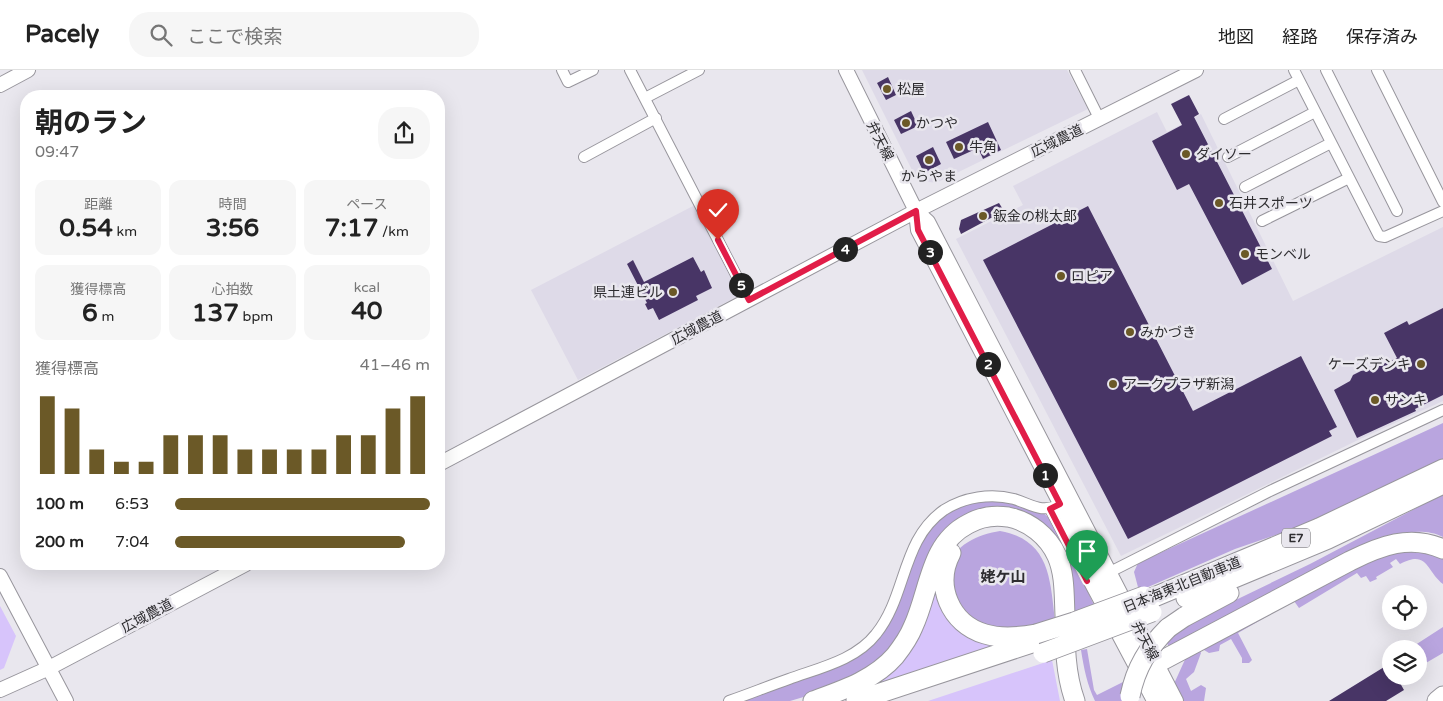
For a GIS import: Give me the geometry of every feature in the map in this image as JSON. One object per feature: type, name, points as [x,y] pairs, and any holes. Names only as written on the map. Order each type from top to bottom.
[{"type":"highway","name":"E7","points":[[1148,603],[1269,550],[1443,469]]},
{"type":"highway","name":"日本海東北自動車道","points":[[1148,603],[1278,560],[1377,517],[1443,484]]},
{"type":"highway","points":[[813,701],[865,680],[894,657],[913,627],[934,562],[941,548],[950,536],[961,528],[973,521],[995,516],[1013,518],[1032,526],[1046,539],[1057,556],[1064,587],[1066,664],[1075,701]]},
{"type":"highway","points":[[1130,698],[1139,665],[1147,651],[1168,628],[1202,606],[1377,517]]},
{"type":"highway","points":[[1039,643],[1011,637],[986,635],[965,624],[950,608],[943,586],[944,570],[950,554],[964,538],[973,532],[993,527],[1013,528],[1032,538],[1045,554],[1052,572],[1054,584],[1058,667],[1065,701]]},
{"type":"highway","points":[[1151,666],[1382,547],[1409,542],[1422,542],[1443,548]]},
{"type":"highway","points":[[900,701],[1039,643],[1074,622],[1148,603]]},
{"type":"highway","points":[[856,701],[1039,643]]},
{"type":"highway","points":[[1437,701],[1443,696]]},
{"type":"street","points":[[0,84],[28,70]]},
{"type":"street","points":[[562,70],[568,82],[593,70]]},
{"type":"street","points":[[630,70],[749,300]]},
{"type":"street","points":[[645,98],[699,70]]},
{"type":"street","name":"弁天線","points":[[846,70],[916,211],[918,230],[1055,507],[1151,666],[1176,701]]},
{"type":"street","points":[[1075,70],[1100,120]]},
{"type":"street","name":"広域農道","points":[[445,461],[916,211],[1196,70]]},
{"type":"street","points":[[1294,70],[1379,236],[1385,237],[1443,211]]},
{"type":"street","points":[[1326,70],[1397,211]]},
{"type":"street","points":[[1376,70],[1443,202]]},
{"type":"street","points":[[1224,119],[1299,80]]},
{"type":"street","points":[[1228,156],[1315,112]]},
{"type":"street","points":[[584,156],[656,118]]},
{"type":"street","points":[[1245,186],[1331,143]]},
{"type":"street","points":[[1262,220],[1349,178]]},
{"type":"street","name":"弁天線","points":[[916,211],[928,222],[1110,572],[1151,666],[1163,701]]},
{"type":"street","points":[[1110,572],[1270,491],[1443,410]]},
{"type":"street","points":[[732,700],[843,659],[866,644],[876,635],[888,614],[907,562],[921,533],[946,509],[968,499],[989,496],[1014,499],[1039,508],[1055,507],[1152,701]]},
{"type":"street","name":"広域農道","points":[[0,690],[49,668],[235,570]]},
{"type":"street","points":[[0,576],[66,701]]},
{"type":"shaded area","points":[[862,70],[1067,70],[1088,109],[936,183],[917,180]]},
{"type":"shaded area","points":[[1157,112],[1167,132],[1201,114],[1293,301],[1443,227],[1443,401],[1358,440],[1121,556],[956,239],[1023,205],[1013,186]]},
{"type":"shaded area","points":[[695,205],[742,294],[578,380],[531,290]]},
{"type":"shaded area","points":[[1443,423],[1443,459],[1311,523],[1235,549],[1139,591],[1134,572],[1138,563]]},
{"type":"shaded area","points":[[1443,494],[1443,537],[1425,532],[1394,534],[1171,650],[1165,640],[1168,636],[1215,610],[1310,564]]},
{"type":"shaded area","points":[[992,498],[1030,507],[1041,511],[1048,517],[1063,540],[1094,605],[1071,614],[1060,546],[977,512],[916,600],[896,643],[871,669],[817,693],[790,701],[745,701],[746,698],[870,642],[913,556],[933,523],[967,499]]},
{"type":"shaded area","points":[[1000,531],[1017,536],[1029,543],[1038,552],[1049,576],[1055,621],[1038,628],[987,630],[954,605],[950,569],[955,553],[976,538]]},
{"type":"shaded area","points":[[1415,549],[1443,556],[1443,584],[1437,579],[1426,563],[1421,560],[1409,560],[1400,564],[1396,559],[1390,563],[1393,567],[1376,577],[1377,579],[1370,582],[1366,576],[1361,578],[1357,573],[1299,608],[1294,601],[1238,633],[1252,660],[1249,663],[1242,663],[1242,658],[1231,639],[1220,645],[1219,651],[1209,653],[1199,647],[1382,553]]},
{"type":"shaded area","points":[[935,578],[999,647],[847,696]]},
{"type":"shaded area","points":[[0,606],[16,636],[4,668],[0,670]]},
{"type":"shaded area","points":[[1443,627],[1443,653],[1427,662],[1427,640],[1423,640]]},
{"type":"shaded area","points":[[1087,649],[1094,690],[1097,695],[1127,680],[1124,701],[1095,701],[1086,676],[1081,650]]},
{"type":"shaded area","points":[[1199,649],[1201,653],[1194,672],[1186,679],[1191,691],[1201,685],[1206,688],[1204,701],[1180,701],[1173,686],[1188,653]]},
{"type":"shaded area","points":[[1052,660],[1060,701],[928,701]]},
{"type":"building","name":"松屋","points":[[888,77],[896,95],[886,100],[877,83]]},
{"type":"building","points":[[1189,95],[1199,114],[1194,117],[1272,269],[1242,285],[1189,184],[1177,190],[1152,141],[1182,125],[1171,104]]},
{"type":"building","name":"かつや","points":[[911,111],[918,126],[901,134],[894,120]]},
{"type":"building","points":[[988,122],[1001,150],[983,159],[978,148],[954,159],[946,142]]},
{"type":"building","name":"からやま","points":[[933,147],[941,164],[924,173],[916,156]]},
{"type":"building","name":"鈑金の桃太郎","points":[[999,203],[1004,211],[961,234],[959,229],[961,220]]},
{"type":"building","name":"アークプラザ新潟","points":[[1088,206],[1193,411],[1301,356],[1337,427],[1329,431],[1332,436],[1128,539],[983,260]]},
{"type":"building","name":"県土連ビル","points":[[693,257],[701,272],[704,270],[712,288],[696,296],[698,300],[659,320],[653,308],[648,310],[645,304],[647,303],[627,264],[633,260],[644,282]]},
{"type":"building","points":[[1443,308],[1443,395],[1415,409],[1416,411],[1357,438],[1334,390],[1350,381],[1353,375],[1397,358],[1384,333],[1407,321],[1409,325]]},
{"type":"building","points":[[1382,668],[1382,685],[1401,685],[1404,690],[1386,701],[1329,701]]},
{"type":"place","name":"松屋","points":[[887,89]]},
{"type":"place","name":"かつや","points":[[906,123]]},
{"type":"place","name":"牛角","points":[[959,147]]},
{"type":"place","name":"ダイソー","points":[[1186,154]]},
{"type":"place","name":"からやま","points":[[929,160]]},
{"type":"place","name":"石井スポーツ","points":[[1219,203]]},
{"type":"place","name":"鈑金の桃太郎","points":[[983,216]]},
{"type":"place","name":"モンベル","points":[[1245,254]]},
{"type":"place","name":"ロピア","points":[[1061,276]]},
{"type":"place","name":"県土連ビル","points":[[673,292]]},
{"type":"place","name":"みかづき","points":[[1130,332]]},
{"type":"place","name":"ケーズデンキ","points":[[1421,364]]},
{"type":"place","name":"アークプラザ新潟","points":[[1113,384]]},
{"type":"place","name":"サンキ","points":[[1375,400]]},
{"type":"district","name":"姥ケ山","points":[[1003,577]]},
{"type":"route","points":[[718,240],[749,300],[916,211],[918,230],[1060,504],[1050,509],[1087,581]]}]
